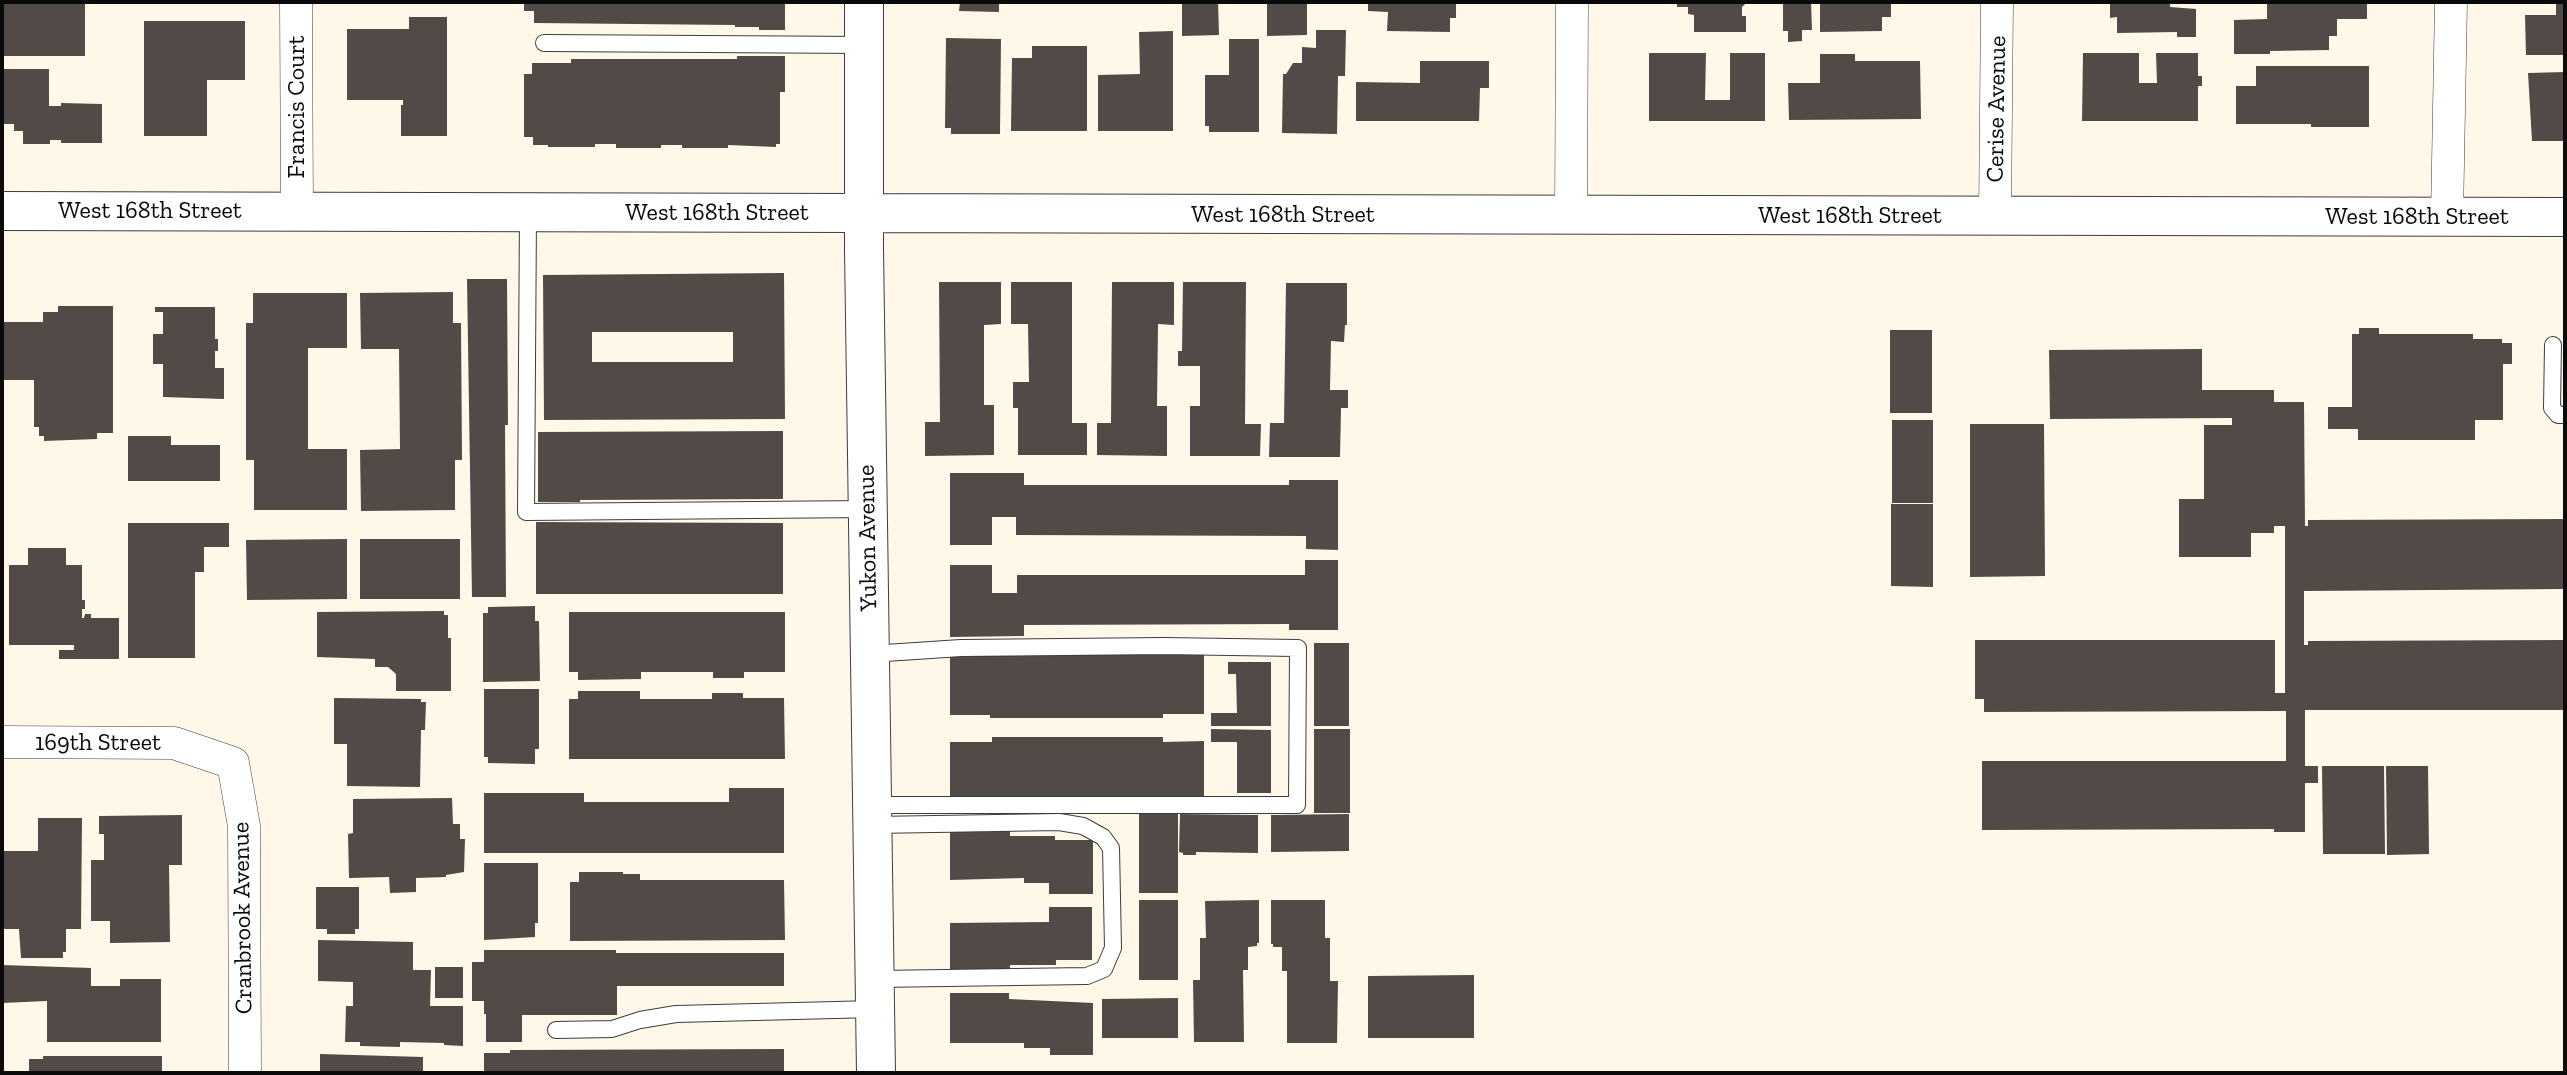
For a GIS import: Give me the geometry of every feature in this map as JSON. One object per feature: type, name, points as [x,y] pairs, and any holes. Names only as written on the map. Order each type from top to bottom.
[{"type":"street","name":"Francis Court","points":[[296,2],[297,212]]},
{"type":"street","name":"Yukon Avenue","points":[[864,2],[864,214],[876,1073]]},
{"type":"street","points":[[1571,215],[1572,2]]},
{"type":"street","name":"Cerise Avenue","points":[[1996,216],[1997,2]]},
{"type":"street","points":[[2447,217],[2451,2]]},
{"type":"street","name":"West 168th Street","points":[[2,211],[2565,217]]},
{"type":"street","name":"169th Street","points":[[2,742],[174,743],[233,763]]},
{"type":"street","name":"Cranbrook Avenue","points":[[233,763],[244,826],[245,1073]]},
{"type":"lane","points":[[544,43],[864,45]]},
{"type":"lane","points":[[528,213],[526,512],[868,509]]},
{"type":"lane","points":[[2553,345],[2552,408],[2558,415],[2565,415]]},
{"type":"lane","points":[[870,653],[974,648],[1164,646],[1298,649],[1297,805],[872,815]]},
{"type":"lane","points":[[556,1030],[612,1029],[640,1020],[676,1014],[1087,976],[1104,968],[1113,948],[1111,848],[1103,838],[1083,826],[1059,822],[872,815]]},
{"type":"building","points":[[2,2],[85,2],[85,56],[2,56]]},
{"type":"building","points":[[524,2],[785,2],[785,30],[759,30],[759,27],[735,25],[534,23],[534,11],[524,11]]},
{"type":"building","points":[[960,2],[999,2],[999,12],[959,11]]},
{"type":"building","points":[[1182,2],[1218,2],[1219,35],[1182,36]]},
{"type":"building","points":[[1267,2],[1307,2],[1307,35],[1267,36]]},
{"type":"building","points":[[1368,2],[1456,2],[1456,18],[1450,18],[1450,32],[1387,31],[1388,12],[1368,11]]},
{"type":"building","points":[[1677,2],[1747,2],[1742,7],[1742,16],[1746,16],[1746,32],[1694,32],[1694,15],[1688,14],[1688,7],[1677,7]]},
{"type":"building","points":[[1783,2],[1811,2],[1812,30],[1802,30],[1802,41],[1788,42],[1788,31],[1783,31]]},
{"type":"building","points":[[1820,2],[1891,2],[1891,17],[1882,17],[1882,31],[1820,32]]},
{"type":"building","points":[[2110,2],[2170,2],[2170,7],[2196,9],[2196,37],[2177,37],[2177,32],[2117,33],[2117,17],[2110,18]]},
{"type":"building","points":[[2267,2],[2367,2],[2367,19],[2337,19],[2337,36],[2329,36],[2329,50],[2234,54],[2234,20],[2267,19]]},
{"type":"building","points":[[2556,3],[2565,3],[2565,55],[2526,55],[2525,15],[2556,15]]},
{"type":"building","points":[[409,17],[447,17],[447,136],[401,136],[403,100],[347,100],[347,29],[409,29]]},
{"type":"building","points":[[144,21],[245,21],[245,80],[207,80],[207,136],[144,136]]},
{"type":"building","points":[[1316,30],[1346,30],[1345,76],[1338,76],[1337,134],[1282,133],[1283,74],[1286,74],[1293,63],[1302,63],[1302,47],[1316,48]]},
{"type":"building","points":[[1173,31],[1173,131],[1098,131],[1098,75],[1140,74],[1139,32]]},
{"type":"building","points":[[946,38],[1001,39],[1000,134],[951,134],[951,128],[945,128]]},
{"type":"building","points":[[1229,39],[1259,39],[1259,132],[1209,132],[1209,126],[1205,126],[1205,75],[1229,75]]},
{"type":"building","points":[[1032,46],[1087,46],[1087,131],[1011,131],[1012,58],[1032,58]]},
{"type":"building","points":[[1649,53],[1706,53],[1705,100],[1730,100],[1730,53],[1765,53],[1765,121],[1649,121]]},
{"type":"building","points":[[2083,53],[2139,53],[2139,83],[2157,83],[2156,53],[2198,53],[2198,76],[2202,76],[2202,86],[2198,86],[2198,121],[2082,121]]},
{"type":"building","points":[[1820,54],[1855,54],[1855,61],[1920,61],[1921,119],[1789,120],[1788,83],[1820,83]]},
{"type":"building","points":[[737,56],[785,56],[785,92],[780,92],[780,144],[776,144],[776,147],[728,145],[728,148],[682,148],[682,145],[661,145],[661,148],[616,148],[616,144],[595,144],[595,147],[548,147],[533,145],[533,137],[524,137],[524,74],[532,74],[532,63],[571,63],[571,59],[737,59]]},
{"type":"building","points":[[1420,61],[1489,61],[1489,88],[1480,88],[1479,121],[1356,121],[1356,82],[1420,83]]},
{"type":"building","points":[[2256,66],[2369,66],[2369,127],[2236,124],[2236,86],[2256,86]]},
{"type":"building","points":[[2,69],[49,69],[49,106],[61,106],[61,103],[102,104],[102,143],[61,143],[61,140],[50,140],[50,144],[23,144],[23,131],[14,131],[14,124],[2,124]]},
{"type":"building","points":[[2565,72],[2565,141],[2532,141],[2528,73]]},
{"type":"building","points":[[784,273],[785,419],[544,420],[543,275]],"holes":[[[592,332],[733,332],[733,362],[592,362]]]},
{"type":"building","points":[[467,279],[507,279],[506,597],[472,597]]},
{"type":"building","points":[[939,282],[1001,282],[1001,324],[984,325],[984,405],[994,405],[994,455],[925,456],[925,422],[940,422]]},
{"type":"building","points":[[1011,282],[1072,282],[1072,423],[1087,423],[1087,455],[1018,455],[1018,408],[1013,408],[1013,382],[1029,382],[1028,324],[1011,324]]},
{"type":"building","points":[[1112,282],[1174,282],[1174,325],[1158,324],[1157,406],[1167,406],[1167,456],[1097,455],[1097,423],[1111,423]]},
{"type":"building","points":[[1183,282],[1246,282],[1245,424],[1261,424],[1260,456],[1190,456],[1190,406],[1200,406],[1200,366],[1178,366],[1178,351],[1182,351]]},
{"type":"building","points":[[1286,283],[1347,283],[1347,325],[1344,342],[1331,341],[1330,390],[1348,390],[1348,408],[1341,408],[1340,457],[1269,457],[1270,423],[1284,423]]},
{"type":"building","points":[[453,292],[453,323],[461,323],[462,460],[455,460],[455,510],[361,511],[360,450],[400,449],[399,349],[361,349],[360,293]]},
{"type":"building","points":[[253,293],[347,293],[347,348],[308,348],[308,449],[347,449],[347,510],[254,510],[254,460],[246,460],[246,323],[253,323]]},
{"type":"building","points":[[58,306],[113,306],[113,433],[97,433],[97,439],[44,441],[44,436],[39,436],[39,427],[34,427],[34,380],[2,380],[2,322],[43,322],[43,312],[58,312]]},
{"type":"building","points":[[155,307],[215,307],[215,339],[218,339],[218,351],[215,351],[215,368],[224,368],[224,399],[163,397],[163,364],[153,364],[153,334],[163,334],[163,312],[155,312]]},
{"type":"building","points":[[2359,328],[2379,328],[2379,334],[2473,334],[2473,339],[2502,339],[2502,343],[2512,343],[2512,364],[2503,364],[2503,420],[2475,420],[2475,440],[2358,440],[2358,429],[2328,429],[2328,407],[2352,407],[2352,334],[2359,334]]},
{"type":"building","points":[[1890,330],[1932,330],[1932,413],[1890,413]]},
{"type":"building","points":[[2202,349],[2202,390],[2274,390],[2274,402],[2304,402],[2305,526],[2308,526],[2308,520],[2565,519],[2565,589],[2304,591],[2304,645],[2308,645],[2308,641],[2565,640],[2565,710],[2305,710],[2305,766],[2318,766],[2318,783],[2305,783],[2305,832],[2274,832],[2274,829],[1982,830],[1982,761],[2286,761],[2286,711],[1984,712],[1984,699],[1975,699],[1975,640],[2275,640],[2275,693],[2285,693],[2285,526],[2274,526],[2274,533],[2251,533],[2251,557],[2179,557],[2179,499],[2204,499],[2204,425],[2232,425],[2232,418],[2050,419],[2049,350]]},
{"type":"building","points":[[1892,420],[1933,420],[1933,503],[1892,503]]},
{"type":"building","points":[[1970,424],[2044,424],[2045,576],[1970,577]]},
{"type":"building","points":[[783,431],[783,499],[538,502],[538,432]]},
{"type":"building","points":[[128,436],[171,436],[171,445],[220,445],[220,481],[128,481]]},
{"type":"building","points":[[950,473],[1024,473],[1024,485],[1289,485],[1289,480],[1338,480],[1338,550],[1306,549],[1306,536],[1016,535],[1016,517],[992,517],[992,545],[950,545]]},
{"type":"building","points":[[1891,504],[1933,504],[1933,587],[1891,586]]},
{"type":"building","points":[[536,522],[783,523],[783,594],[536,594]]},
{"type":"building","points":[[128,523],[229,523],[229,547],[204,547],[204,572],[195,572],[195,658],[128,658]]},
{"type":"building","points":[[347,539],[347,599],[247,600],[246,540]]},
{"type":"building","points":[[360,539],[460,539],[460,599],[360,599]]},
{"type":"building","points":[[28,548],[66,548],[66,565],[82,565],[82,600],[85,600],[85,609],[82,609],[82,618],[85,614],[91,614],[91,618],[119,618],[119,659],[59,659],[59,650],[74,650],[74,645],[9,645],[9,565],[28,565]]},
{"type":"building","points":[[1305,560],[1338,560],[1338,630],[1289,630],[1289,624],[1024,625],[1024,636],[950,637],[950,565],[992,565],[992,593],[1017,593],[1017,575],[1305,575]]},
{"type":"building","points":[[535,606],[535,621],[539,621],[540,681],[483,682],[483,613],[488,613],[488,607]]},
{"type":"building","points":[[444,611],[444,615],[448,615],[448,638],[451,638],[451,691],[396,691],[396,674],[388,667],[375,667],[375,659],[317,657],[317,612]]},
{"type":"building","points":[[569,612],[785,612],[785,672],[744,672],[744,678],[713,678],[713,672],[641,672],[641,679],[578,680],[578,672],[569,672]]},
{"type":"building","points":[[1314,643],[1349,643],[1349,726],[1314,726]]},
{"type":"building","points":[[950,655],[1204,655],[1204,714],[1163,714],[1163,718],[990,718],[990,715],[950,715]]},
{"type":"building","points":[[1228,662],[1271,662],[1271,726],[1211,726],[1211,713],[1237,713],[1236,674],[1228,674]]},
{"type":"building","points":[[484,689],[539,689],[539,749],[535,749],[535,764],[488,763],[488,757],[484,757]]},
{"type":"building","points":[[578,691],[640,691],[640,699],[712,699],[712,693],[743,693],[743,698],[784,698],[785,759],[569,759],[569,699],[578,699]]},
{"type":"building","points":[[334,698],[421,699],[421,702],[426,702],[425,730],[421,730],[420,787],[347,786],[347,744],[334,744]]},
{"type":"building","points":[[1211,729],[1271,730],[1271,793],[1237,793],[1237,742],[1211,742]]},
{"type":"building","points":[[1314,729],[1350,729],[1350,813],[1314,813]]},
{"type":"building","points":[[992,737],[1163,737],[1163,742],[1204,741],[1204,801],[950,801],[950,742],[992,742]]},
{"type":"building","points":[[2322,766],[2384,766],[2385,854],[2323,854]]},
{"type":"building","points":[[2386,766],[2428,766],[2429,854],[2387,855]]},
{"type":"building","points":[[729,788],[784,788],[784,853],[484,853],[484,793],[584,793],[584,802],[729,802]]},
{"type":"building","points":[[452,798],[453,824],[460,824],[460,839],[465,839],[464,872],[446,877],[416,878],[416,892],[390,893],[389,877],[349,878],[348,834],[353,833],[353,799]]},
{"type":"building","points":[[1139,814],[1178,814],[1178,893],[1139,893]]},
{"type":"building","points":[[1180,814],[1258,815],[1258,853],[1196,852],[1196,855],[1183,855],[1179,852]]},
{"type":"building","points":[[1349,814],[1349,851],[1271,852],[1271,815]]},
{"type":"building","points":[[182,815],[182,865],[169,865],[170,942],[110,943],[110,921],[91,921],[91,860],[104,860],[104,834],[99,834],[99,816]]},
{"type":"building","points":[[38,818],[82,818],[81,929],[66,929],[66,952],[63,952],[63,958],[21,958],[19,929],[4,929],[4,851],[38,851]]},
{"type":"building","points":[[950,828],[1010,828],[1010,836],[1055,836],[1055,840],[1093,840],[1093,894],[1049,894],[1049,883],[1024,883],[1024,878],[950,880]]},
{"type":"building","points":[[484,863],[538,863],[538,923],[535,923],[535,937],[484,940]]},
{"type":"building","points":[[579,872],[640,874],[640,880],[784,880],[785,940],[570,941],[570,882],[579,882]]},
{"type":"building","points":[[316,887],[359,887],[359,929],[355,929],[355,934],[327,934],[327,929],[316,929]]},
{"type":"building","points":[[1139,900],[1178,900],[1178,980],[1139,980]]},
{"type":"building","points":[[1259,900],[1259,943],[1257,946],[1248,947],[1248,970],[1243,970],[1244,1042],[1194,1042],[1193,980],[1200,980],[1200,938],[1206,938],[1205,901]]},
{"type":"building","points":[[1271,900],[1325,900],[1325,938],[1330,938],[1330,981],[1338,981],[1337,1043],[1287,1043],[1287,971],[1282,971],[1282,947],[1273,947],[1271,944]]},
{"type":"building","points":[[1049,907],[1092,907],[1092,960],[1056,960],[1056,965],[1010,965],[1010,972],[950,972],[950,923],[1049,922]]},
{"type":"building","points":[[318,940],[413,942],[413,970],[431,970],[430,1006],[463,1006],[463,1046],[400,1042],[400,1047],[360,1046],[360,1042],[345,1042],[346,1006],[353,1006],[353,982],[318,981]]},
{"type":"building","points":[[484,950],[784,953],[784,986],[617,986],[617,1015],[522,1015],[522,1042],[486,1042],[484,1001],[472,1001],[472,962],[484,962]]},
{"type":"building","points":[[2,965],[91,968],[91,986],[120,986],[120,979],[161,979],[161,1042],[47,1042],[47,1001],[2,1003]]},
{"type":"building","points":[[435,967],[463,967],[463,998],[435,998]]},
{"type":"building","points":[[1474,975],[1474,1038],[1368,1038],[1368,976]]},
{"type":"building","points":[[950,993],[1009,993],[1009,999],[1093,1003],[1093,1055],[1050,1055],[1050,1048],[1024,1048],[1024,1043],[950,1043]]},
{"type":"building","points":[[1178,998],[1178,1038],[1102,1038],[1102,999]]},
{"type":"building","points":[[784,1049],[784,1073],[484,1073],[484,1053],[510,1053],[510,1050]]},
{"type":"building","points":[[320,1054],[423,1057],[423,1073],[320,1073]]},
{"type":"building","points":[[43,1056],[162,1056],[162,1073],[29,1073],[29,1059],[43,1059]]}]
